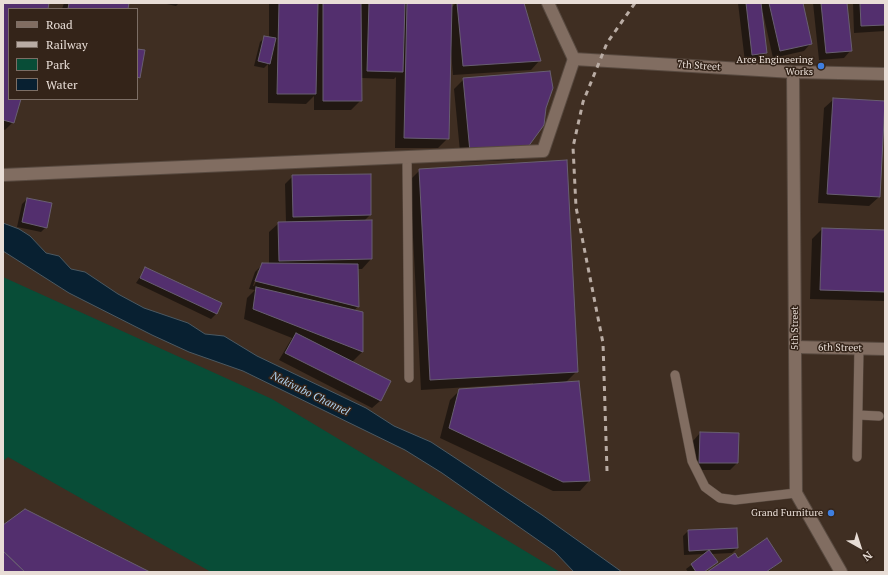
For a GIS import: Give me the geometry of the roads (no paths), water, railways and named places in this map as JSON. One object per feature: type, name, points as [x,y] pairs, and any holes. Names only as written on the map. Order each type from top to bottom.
[{"type":"street","points":[[3,175],[543,151],[574,59],[548,3]]},
{"type":"street","name":"7th Street","points":[[574,59],[793,72],[885,74]]},
{"type":"street","name":"5th Street","points":[[793,72],[796,493],[838,571]]},
{"type":"street","name":"6th Street","points":[[795,347],[885,348]]},
{"type":"lane","points":[[407,157],[409,378]]},
{"type":"lane","points":[[857,457],[859,348]]},
{"type":"lane","points":[[675,375],[692,461],[705,487],[720,498],[735,500],[796,493]]},
{"type":"lane","points":[[858,415],[879,416]]},
{"type":"water","name":"Nakivubo Channel","points":[[3,223],[19,229],[30,236],[46,253],[59,256],[71,269],[85,272],[118,294],[144,308],[188,323],[205,334],[224,336],[257,356],[366,408],[394,426],[431,442],[542,515],[622,572],[574,572],[555,552],[442,473],[405,450],[243,371],[189,352],[69,293],[3,251]]},
{"type":"railway","points":[[607,471],[603,343],[576,207],[573,147],[583,102],[607,43],[635,3]]},
{"type":"place","name":"Arce Engineering Works","points":[[821,66]]},
{"type":"place","name":"Grand Furniture","points":[[831,513]]}]
